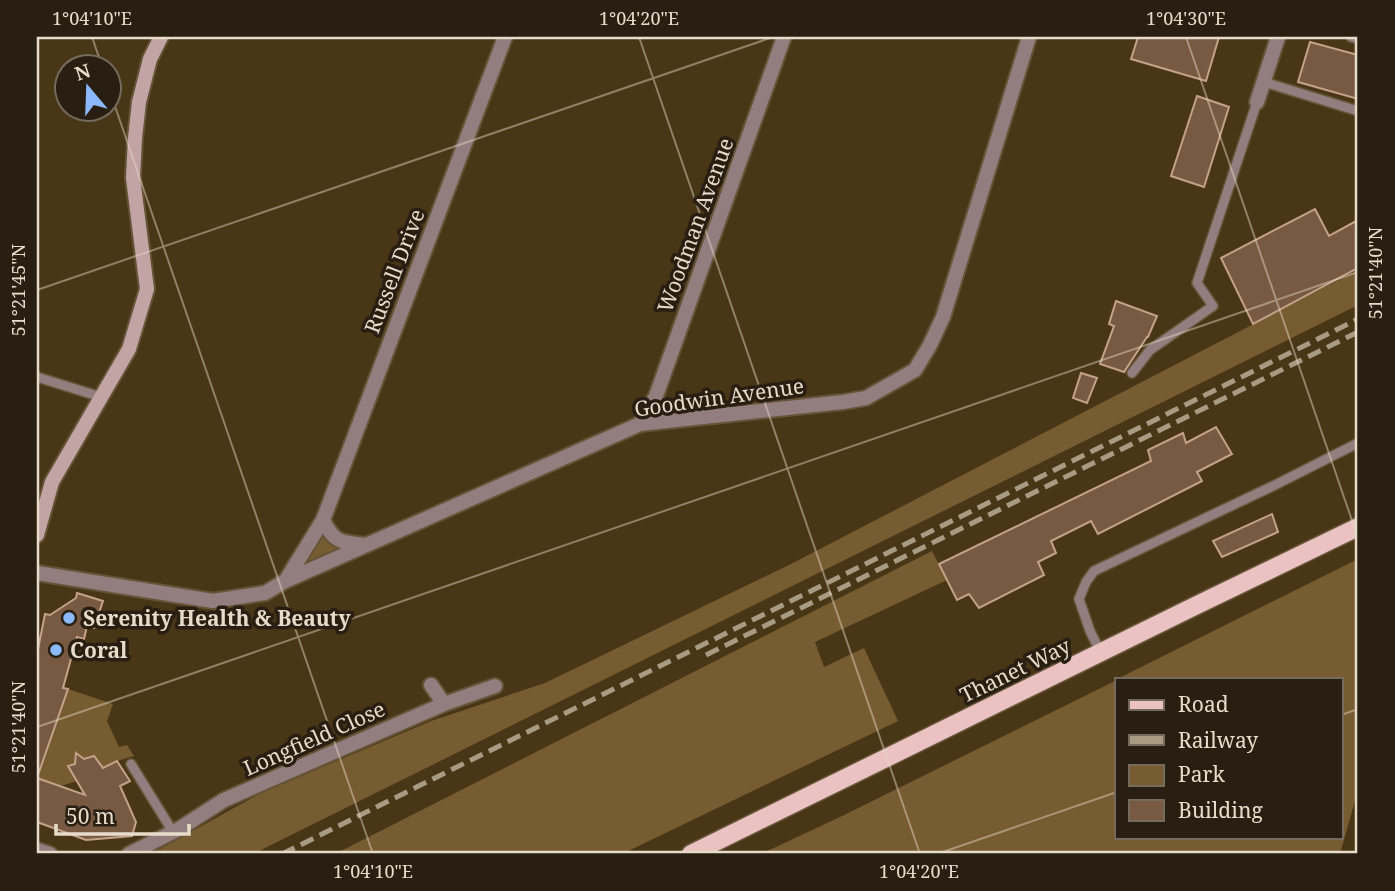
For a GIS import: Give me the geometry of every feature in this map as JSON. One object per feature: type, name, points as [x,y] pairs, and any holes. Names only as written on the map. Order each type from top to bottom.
[{"type":"main road","points":[[37,535],[52,482],[129,349],[147,289],[134,178],[135,138],[139,102],[150,59],[161,37]]},
{"type":"main road","name":"Thanet Way","points":[[691,854],[1358,527]]},
{"type":"street","name":"Russell Drive","points":[[285,581],[323,520],[505,37]]},
{"type":"street","name":"Woodman Avenue","points":[[639,424],[656,396],[784,37]]},
{"type":"street","name":"Goodwin Avenue","points":[[37,572],[213,601],[265,593],[285,581],[639,424],[866,398],[915,370],[943,317],[1029,37]]},
{"type":"street","points":[[1258,102],[1278,37]]},
{"type":"street","points":[[323,520],[330,534],[339,542],[366,545]]},
{"type":"street","points":[[431,685],[444,704]]},
{"type":"street","name":"Longfield Close","points":[[128,854],[173,832],[224,800],[444,704],[495,686]]},
{"type":"street","points":[[37,850],[50,854]]},
{"type":"lane","points":[[1351,37],[1358,39]]},
{"type":"lane","points":[[1264,82],[1358,111]]},
{"type":"lane","points":[[1132,373],[1150,350],[1213,306],[1197,283],[1258,102]]},
{"type":"lane","points":[[37,377],[101,397]]},
{"type":"lane","points":[[1101,653],[1079,599],[1094,571],[1358,443]]},
{"type":"lane","points":[[131,764],[173,832]]},
{"type":"green space","points":[[1358,270],[1358,305],[253,854],[151,854],[259,794],[431,721],[545,683],[789,565]]},
{"type":"green space","points":[[323,520],[330,534],[366,545],[285,581]]},
{"type":"green space","points":[[932,551],[947,580],[815,642],[824,667],[864,648],[898,721],[622,854],[335,854]]},
{"type":"green space","points":[[1358,559],[1358,790],[1340,854],[761,854],[1115,681],[1115,838],[1342,838],[1342,678],[1119,678]]},
{"type":"green space","points":[[68,689],[113,704],[107,721],[119,747],[127,745],[134,756],[103,768],[94,756],[84,759],[77,754],[75,764],[68,766],[77,781],[61,786],[37,778]]},
{"type":"building","points":[[1138,37],[1219,37],[1206,81],[1131,59]]},
{"type":"building","points":[[1310,42],[1358,55],[1358,99],[1298,82]]},
{"type":"building","points":[[1197,96],[1229,107],[1204,187],[1171,176]]},
{"type":"building","points":[[1315,209],[1329,236],[1358,220],[1358,268],[1253,324],[1221,258]]},
{"type":"building","points":[[1116,301],[1157,316],[1148,337],[1124,372],[1100,364],[1114,326],[1109,324]]},
{"type":"building","points":[[1081,373],[1097,378],[1087,403],[1073,398]]},
{"type":"building","points":[[1216,427],[1232,454],[1197,472],[1202,481],[1098,534],[1091,521],[1051,541],[1056,553],[1038,562],[1044,575],[979,608],[969,594],[957,600],[939,564],[1151,461],[1148,450],[1183,433],[1186,443]]},
{"type":"building","points":[[1272,514],[1278,532],[1222,557],[1213,541]]},
{"type":"building","points":[[77,593],[103,601],[94,628],[87,626],[84,639],[77,637],[63,688],[68,689],[37,772],[37,654],[45,614],[50,615],[76,598]]},
{"type":"building","points":[[76,753],[84,759],[94,756],[103,768],[117,761],[130,781],[120,786],[136,822],[132,836],[86,840],[37,822],[37,778],[85,795],[68,766],[75,764]]},
{"type":"railway","points":[[282,854],[1358,319]]},
{"type":"railway","points":[[706,655],[1358,332]]},
{"type":"place","name":"Serenity Health & Beauty","points":[[69,618]]},
{"type":"place","name":"Coral","points":[[56,650]]}]
